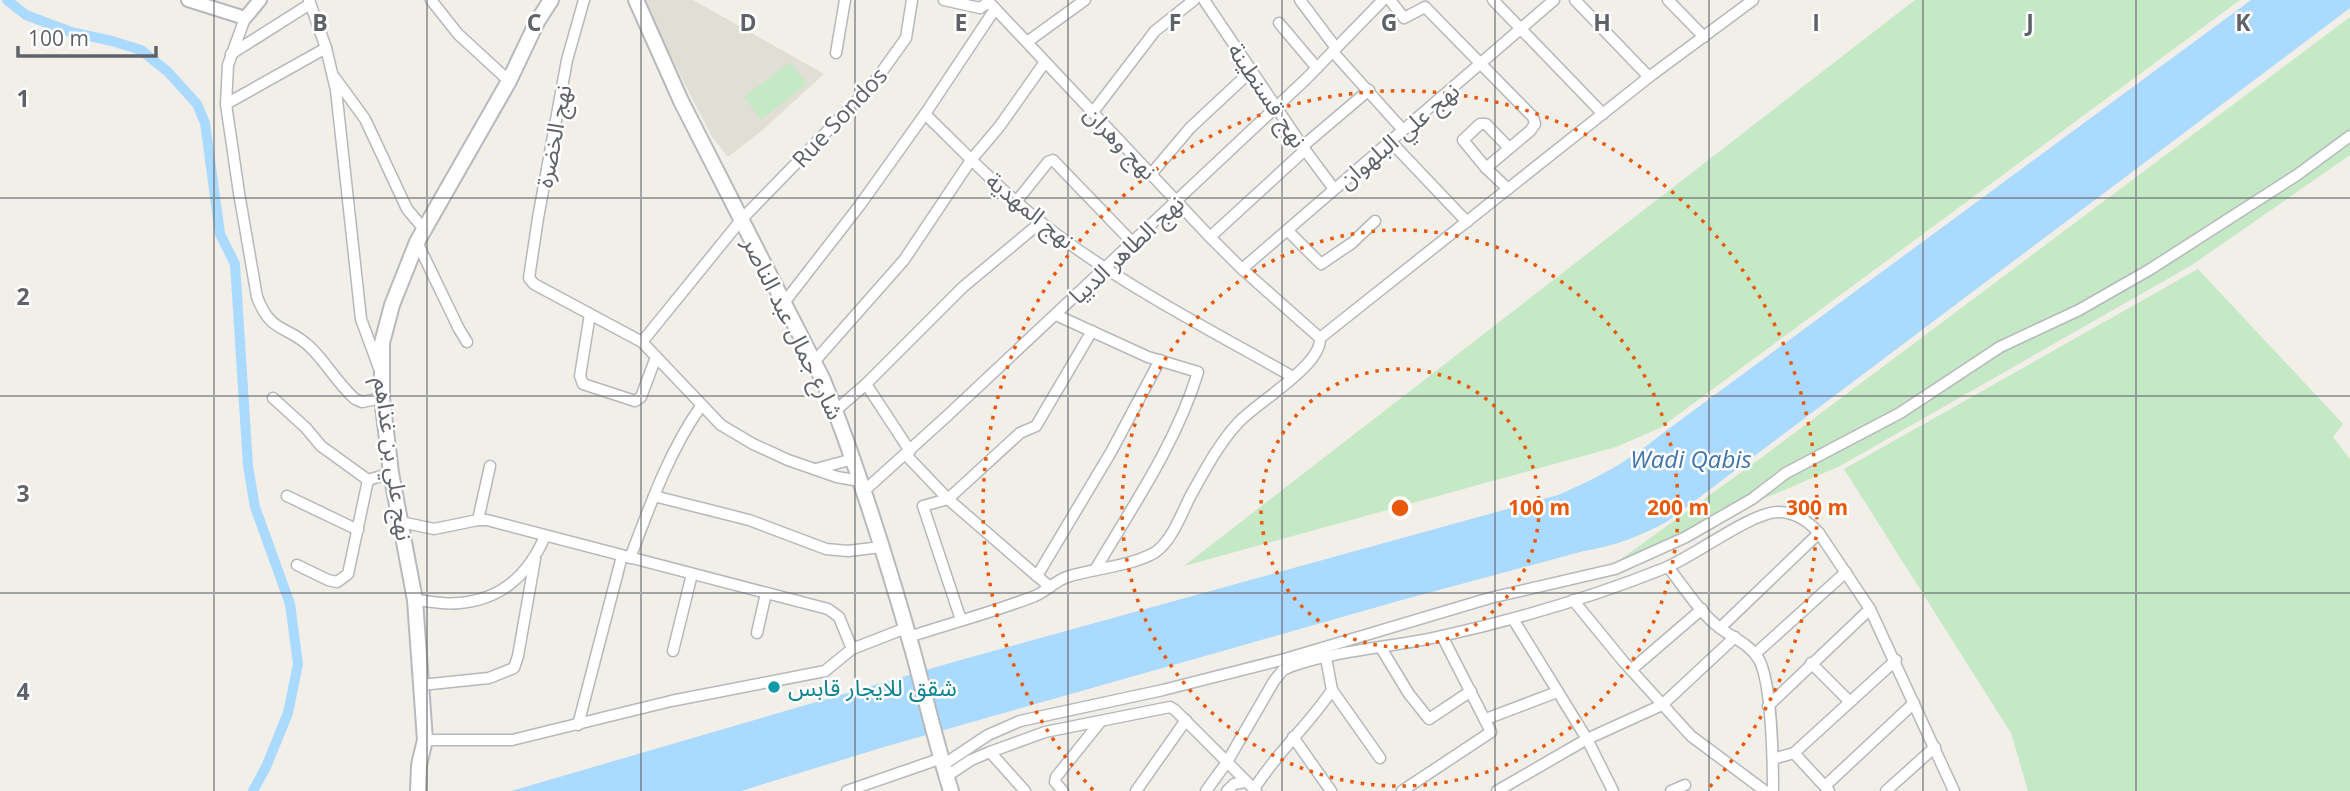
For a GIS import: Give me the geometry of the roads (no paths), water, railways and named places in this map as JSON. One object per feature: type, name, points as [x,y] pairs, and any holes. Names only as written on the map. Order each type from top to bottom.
[{"type":"main road","name":"نهج علي بن غذاهم","points":[[418,790],[419,765],[425,740],[415,600],[391,473],[382,398],[385,327],[401,279],[421,235],[509,81],[537,22],[551,0]]},
{"type":"main road","name":"شارع جمال عبد الناصر","points":[[636,0],[681,101],[814,362],[835,411],[862,486],[909,638],[951,791]]},
{"type":"street","points":[[188,0],[245,19]]},
{"type":"street","points":[[260,0],[245,19],[231,54],[226,81],[226,104],[257,298],[271,323],[310,346],[355,399],[362,402],[382,398]]},
{"type":"street","points":[[431,0],[458,34],[509,81]]},
{"type":"street","name":"نهج الخضرة","points":[[584,0],[567,60],[528,274],[534,284],[590,314]]},
{"type":"street","points":[[836,53],[845,0]]},
{"type":"street","name":"Rue Sondos","points":[[642,342],[741,220],[873,84],[906,38],[912,0]]},
{"type":"street","points":[[944,0],[980,8],[990,4]]},
{"type":"street","points":[[1027,42],[1085,0]]},
{"type":"street","points":[[1093,112],[1155,31],[1194,0]]},
{"type":"street","name":"نهج قسنطينة","points":[[1204,0],[1334,189]]},
{"type":"street","name":"نهج الطاهر الدبيا","points":[[862,486],[908,453],[1056,315],[1317,68],[1383,0]]},
{"type":"street","points":[[1390,0],[1404,18],[1425,7],[1534,121],[1534,127],[1530,131],[1486,167]]},
{"type":"street","points":[[1493,0],[1603,114]]},
{"type":"street","name":"نهج علي البلهوان","points":[[1242,269],[1554,0]]},
{"type":"street","points":[[1575,0],[1649,77]]},
{"type":"street","points":[[1668,0],[1704,37]]},
{"type":"street","points":[[1302,1],[1334,50],[1404,130]]},
{"type":"street","points":[[425,740],[512,740],[683,699],[825,671],[852,649],[909,638],[1038,595],[1062,579],[1143,557],[1158,549],[1229,433],[1316,353],[1321,344],[1320,338],[1749,1]]},
{"type":"street","points":[[231,54],[309,2],[333,75],[348,188],[360,319],[381,375]]},
{"type":"street","points":[[783,304],[860,205],[925,114],[990,4]]},
{"type":"street","name":"نهج وهران","points":[[990,4],[1210,237],[1320,338]]},
{"type":"street","points":[[1279,23],[1317,68]]},
{"type":"street","points":[[226,104],[326,48]]},
{"type":"street","points":[[814,362],[904,260],[971,160],[999,127],[1045,62]]},
{"type":"street","points":[[1152,173],[1206,112],[1251,71]]},
{"type":"street","points":[[333,75],[359,108],[421,235],[459,329],[467,342]]},
{"type":"street","points":[[1210,237],[1369,90]]},
{"type":"street","name":"نهج المهدية","points":[[925,114],[1016,202],[1041,222],[1106,267],[1293,377]]},
{"type":"street","points":[[1508,189],[1463,140],[1480,124],[1486,124],[1509,148]]},
{"type":"street","points":[[943,762],[988,735],[1020,721],[1163,690],[1285,659],[1490,598],[1605,572],[1634,562],[1686,537],[1752,499],[1786,473],[1900,413],[2000,347],[2080,310],[2149,270],[2297,175],[2350,136]]},
{"type":"street","points":[[1391,142],[1466,222]]},
{"type":"street","points":[[1016,202],[1048,162],[1053,160],[1133,243]]},
{"type":"street","points":[[1287,230],[1321,264],[1344,249],[1376,221]]},
{"type":"street","points":[[835,411],[866,384],[963,287],[1041,222]]},
{"type":"street","points":[[656,357],[641,397],[635,401],[583,384],[580,376],[590,314],[642,342],[721,425],[753,444],[812,469],[862,486]]},
{"type":"street","points":[[1056,315],[1198,374],[1150,479],[1095,570]]},
{"type":"street","points":[[961,620],[923,506],[947,499],[1020,433],[1036,426],[1092,331]]},
{"type":"street","points":[[1037,576],[1105,462],[1160,360]]},
{"type":"street","points":[[866,384],[908,453],[947,499],[1050,587]]},
{"type":"street","points":[[273,398],[306,428],[321,446],[368,480]]},
{"type":"street","points":[[578,725],[626,557],[685,430],[701,407]]},
{"type":"street","points":[[812,469],[825,468],[853,459]]},
{"type":"street","points":[[478,520],[490,466]]},
{"type":"street","points":[[368,480],[391,473]]},
{"type":"street","points":[[297,565],[337,582],[348,574],[368,480]]},
{"type":"street","points":[[287,496],[358,530]]},
{"type":"street","points":[[654,496],[749,520],[826,549],[848,551],[881,547]]},
{"type":"street","points":[[1206,791],[1227,762],[1279,674],[1303,662],[1442,636],[1513,619],[1668,567],[1768,513],[1782,512],[1810,523],[1870,609],[1896,660],[1954,791]]},
{"type":"street","points":[[401,522],[434,529],[478,520],[507,525],[828,609],[835,613],[842,623],[852,649]]},
{"type":"street","points":[[1720,628],[1819,533]]},
{"type":"street","points":[[421,685],[489,678],[514,668],[535,559],[545,536]]},
{"type":"street","points":[[415,600],[458,604],[484,598],[511,585],[535,559]]},
{"type":"street","points":[[1668,567],[1702,609],[1720,628],[1755,654],[1763,668],[1773,759],[1773,791]]},
{"type":"street","points":[[1755,654],[1846,572]]},
{"type":"street","points":[[673,651],[692,574]]},
{"type":"street","points":[[757,632],[766,593]]},
{"type":"street","points":[[1573,600],[1696,742],[1765,791]]},
{"type":"street","points":[[1631,670],[1702,609]]},
{"type":"street","points":[[1768,706],[1870,609]]},
{"type":"street","points":[[1513,619],[1587,739],[1613,791]]},
{"type":"street","points":[[1402,791],[1491,732],[1442,636]]},
{"type":"street","points":[[1497,791],[1587,739],[1662,705],[1735,637]]},
{"type":"street","points":[[1381,648],[1409,694],[1429,719],[1471,691]]},
{"type":"street","points":[[1326,658],[1332,690],[1380,758]]},
{"type":"street","points":[[1773,759],[1794,753],[1896,660]]},
{"type":"street","points":[[1811,663],[1849,701]]},
{"type":"street","points":[[848,791],[943,762],[971,760],[1032,735],[1170,707],[1255,790],[1270,763],[1320,709],[1332,690]]},
{"type":"street","points":[[1486,719],[1557,692]]},
{"type":"street","points":[[1794,753],[1827,788],[1914,703]]},
{"type":"street","points":[[1136,791],[1186,720]]},
{"type":"street","points":[[1063,791],[1055,782],[1056,777],[1101,721]]},
{"type":"street","points":[[1293,737],[1331,791]]},
{"type":"street","points":[[1886,791],[1934,747]]},
{"type":"street","points":[[990,752],[1025,791]]},
{"type":"street","points":[[1227,791],[1234,784],[1245,782]]},
{"type":"street","points":[[1671,791],[1685,785]]},
{"type":"water","name":"Wadi Qabis","points":[[2251,0],[2350,0],[2350,8],[1668,521],[1648,531],[1617,543],[1402,600],[884,747],[741,791],[511,791],[957,661],[1558,495],[1613,468],[1637,452]]},
{"type":"waterway","points":[[7,0],[26,15],[71,32],[141,50],[168,72],[197,104],[205,123],[220,234],[235,264],[248,466],[255,507],[290,604],[298,664],[288,713],[253,791]]},
{"type":"place","name":"شقق للايجار قابس","points":[[774,687]]}]
